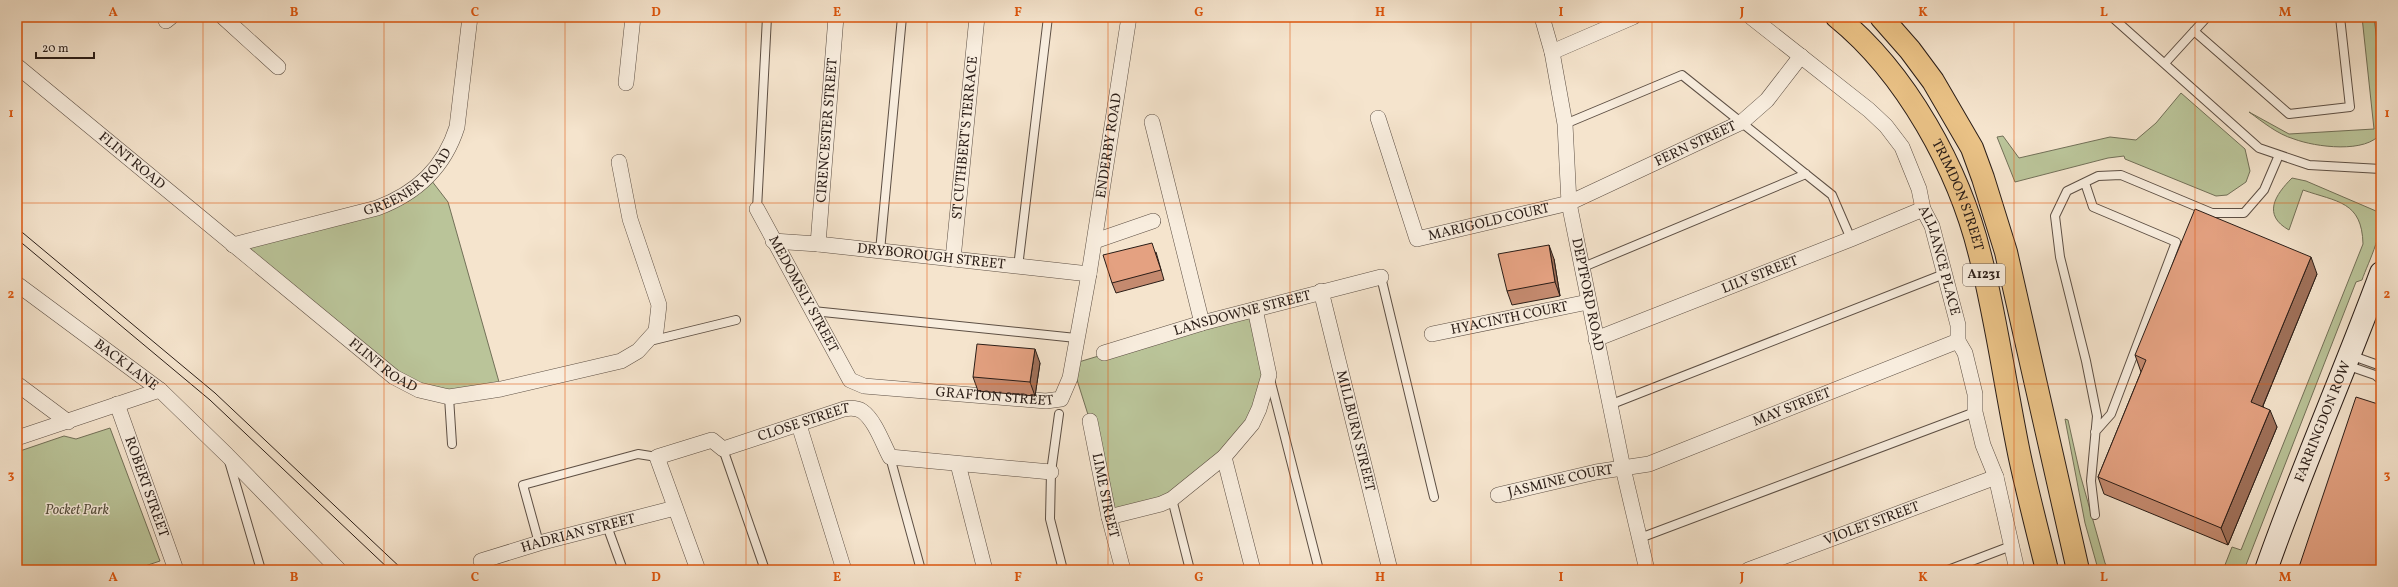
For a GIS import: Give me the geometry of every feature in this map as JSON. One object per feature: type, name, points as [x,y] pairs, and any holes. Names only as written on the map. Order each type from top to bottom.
[{"type":"highway","name":"TRIMDON STREET","points":[[1836,17],[1883,62],[1921,115],[1963,203],[1980,254],[2020,458],[2047,570]]},
{"type":"highway","name":"TRIMDON STREET","points":[[1881,17],[1910,50],[1932,80],[1972,148],[1983,178],[2006,252],[2078,570]]},
{"type":"street","points":[[223,17],[278,67]]},
{"type":"street","name":"GREENER ROAD","points":[[233,245],[377,208],[400,199],[414,190],[440,162],[452,144],[458,127],[470,17]]},
{"type":"street","points":[[626,83],[633,17]]},
{"type":"street","name":"CIRENCESTER STREET","points":[[818,244],[836,17]]},
{"type":"street","name":"ST CUTHBERT'S TERRACE","points":[[953,259],[977,17]]},
{"type":"street","name":"ENDERBY ROAD","points":[[1089,274],[1130,17]]},
{"type":"street","name":"DEPTFORD ROAD","points":[[1542,17],[1552,52],[1565,124],[1569,203],[1581,268],[1612,404],[1623,468],[1647,570]]},
{"type":"street","points":[[1552,52],[1632,17]]},
{"type":"street","name":"ALLIANCE PLACE","points":[[1751,17],[1869,110],[1886,126],[1902,147],[1919,189],[1923,209],[1932,226],[1958,325],[1958,342],[1965,353],[1975,394],[1975,412],[1983,445],[1996,477],[2017,570]]},
{"type":"street","name":"FERN STREET","points":[[1569,203],[1742,122],[1767,100],[1801,56]]},
{"type":"street","name":"FLINT ROAD","points":[[17,66],[394,377],[419,390],[449,397],[501,389],[621,360],[638,352],[649,341],[656,331],[659,305],[630,219],[619,162]]},
{"type":"street","name":"MARIGOLD COURT","points":[[1378,118],[1417,239],[1569,203]]},
{"type":"street","points":[[1152,122],[1202,323]]},
{"type":"street","name":"MEDOMSLY STREET","points":[[757,209],[773,241],[850,380]]},
{"type":"street","name":"LILY STREET","points":[[1596,339],[1851,239],[1923,209]]},
{"type":"street","points":[[1095,240],[1153,221]]},
{"type":"street","name":"DRYBOROUGH STREET","points":[[773,241],[818,244],[1089,274]]},
{"type":"street","name":"FARRINGDON ROW","points":[[2266,570],[2294,489],[2348,360],[2381,273]]},
{"type":"street","name":"GRAFTON STREET","points":[[850,380],[864,386],[1046,402],[1060,399],[1070,378],[1076,338],[1089,274]]},
{"type":"street","name":"LANSDOWNE STREET","points":[[1104,353],[1202,323],[1321,291],[1382,277]]},
{"type":"street","name":"BACK LANE","points":[[17,284],[160,390],[227,455],[339,570]]},
{"type":"street","name":"MILLBURN STREET","points":[[1321,291],[1390,570]]},
{"type":"street","name":"HYACINTH COURT","points":[[1432,334],[1588,302]]},
{"type":"street","points":[[1109,517],[1161,504],[1172,499],[1224,457],[1252,424],[1259,409],[1269,375],[1255,309]]},
{"type":"street","name":"MAY STREET","points":[[1623,468],[1649,464],[1958,342]]},
{"type":"street","points":[[17,384],[68,422]]},
{"type":"street","points":[[17,438],[160,390]]},
{"type":"street","name":"ROBERT STREET","points":[[117,404],[176,570]]},
{"type":"street","name":"CLOSE STREET","points":[[723,449],[844,409],[862,410],[869,418],[890,457]]},
{"type":"street","name":"LIME STREET","points":[[1090,420],[1109,517],[1124,570]]},
{"type":"street","points":[[799,425],[844,570]]},
{"type":"street","points":[[698,570],[657,457],[712,440],[723,449]]},
{"type":"street","points":[[890,457],[1051,472]]},
{"type":"street","points":[[1224,457],[1253,570]]},
{"type":"street","points":[[958,464],[985,570]]},
{"type":"street","name":"JASMINE COURT","points":[[1498,495],[1623,468]]},
{"type":"street","name":"VIOLET STREET","points":[[1748,570],[1996,477]]},
{"type":"street","name":"HADRIAN STREET","points":[[481,561],[539,543],[675,508]]},
{"type":"lane","points":[[757,209],[767,17]]},
{"type":"lane","points":[[880,251],[902,17]]},
{"type":"lane","points":[[1018,267],[1048,17]]},
{"type":"lane","points":[[2112,17],[2259,148],[2309,165],[2381,169]]},
{"type":"lane","points":[[2165,63],[2207,17]]},
{"type":"lane","points":[[2194,31],[2289,114],[2350,107],[2340,17]]},
{"type":"lane","points":[[1565,124],[1682,75],[1832,195],[1851,239]]},
{"type":"lane","points":[[2095,515],[2091,481],[2097,416],[2086,360],[2060,257],[2055,216],[2067,191],[2098,176],[2121,175],[2212,213],[2244,213],[2264,190],[2280,155]]},
{"type":"lane","points":[[1581,268],[1806,174]]},
{"type":"lane","points":[[2084,183],[2092,207],[2176,242],[2110,414],[2095,432]]},
{"type":"lane","points":[[1612,404],[1944,274]]},
{"type":"lane","points":[[1382,277],[1434,497]]},
{"type":"lane","points":[[813,312],[1076,338]]},
{"type":"lane","points":[[649,341],[736,320]]},
{"type":"lane","points":[[2348,360],[2381,366]]},
{"type":"lane","points":[[2348,360],[2381,380]]},
{"type":"lane","points":[[1269,375],[1319,570]]},
{"type":"lane","points":[[449,397],[452,444]]},
{"type":"lane","points":[[1640,538],[1975,412]]},
{"type":"lane","points":[[1059,414],[1051,472],[1050,519],[1063,570]]},
{"type":"lane","points":[[723,449],[765,570]]},
{"type":"lane","points":[[539,543],[523,485],[638,454],[657,457]]},
{"type":"lane","points":[[227,455],[261,570]]},
{"type":"lane","points":[[890,457],[921,570]]},
{"type":"lane","points":[[1172,499],[1190,570]]},
{"type":"lane","points":[[607,526],[623,570]]},
{"type":"lane","points":[[1948,570],[2011,546]]},
{"type":"green space","points":[[2362,17],[2374,17],[2381,74],[2381,133],[2374,140],[2364,144],[2340,147],[2303,142],[2276,131],[2249,112],[2289,134],[2374,129]]},
{"type":"green space","points":[[2181,93],[2245,149],[2250,171],[2246,182],[2227,195],[2216,196],[2125,159],[2124,156],[2108,158],[2015,182],[1997,137],[2003,136],[2019,158],[2110,137],[2136,140],[2156,123]]},
{"type":"green space","points":[[428,176],[448,202],[501,389],[480,391],[419,390],[233,245],[377,208]]},
{"type":"green space","points":[[2292,178],[2306,181],[2376,211],[2380,226],[2376,244],[2362,280],[2356,282],[2244,570],[2223,570],[2232,547],[2241,550],[2363,244],[2362,230],[2353,211],[2337,201],[2303,190],[2289,230],[2281,224],[2276,218],[2274,205],[2276,198]]},
{"type":"green space","points":[[1255,309],[1269,375],[1259,409],[1190,485],[1109,517],[1090,421],[1072,364]]},
{"type":"green space","points":[[2065,419],[2068,420],[2080,474],[2105,563],[2109,570],[2098,569],[2085,523]]},
{"type":"green space","name":"Pocket Park","points":[[110,428],[160,561],[133,570],[17,570],[17,452],[64,436],[76,439]]},
{"type":"building","points":[[2195,209],[2311,257],[2251,402],[2270,410],[2221,528],[2098,477],[2146,360],[2135,355]]},
{"type":"building","points":[[1152,243],[1161,270],[1112,283],[1103,255]]},
{"type":"building","points":[[1549,245],[1555,282],[1507,291],[1498,254]]},
{"type":"building","points":[[977,344],[1035,349],[1030,382],[973,377]]},
{"type":"building","points":[[2356,397],[2381,405],[2381,570],[2298,570]]},
{"type":"tram line","points":[[17,228],[215,393],[403,570]]},
{"type":"tram line","points":[[17,239],[210,400],[390,570]]}]
